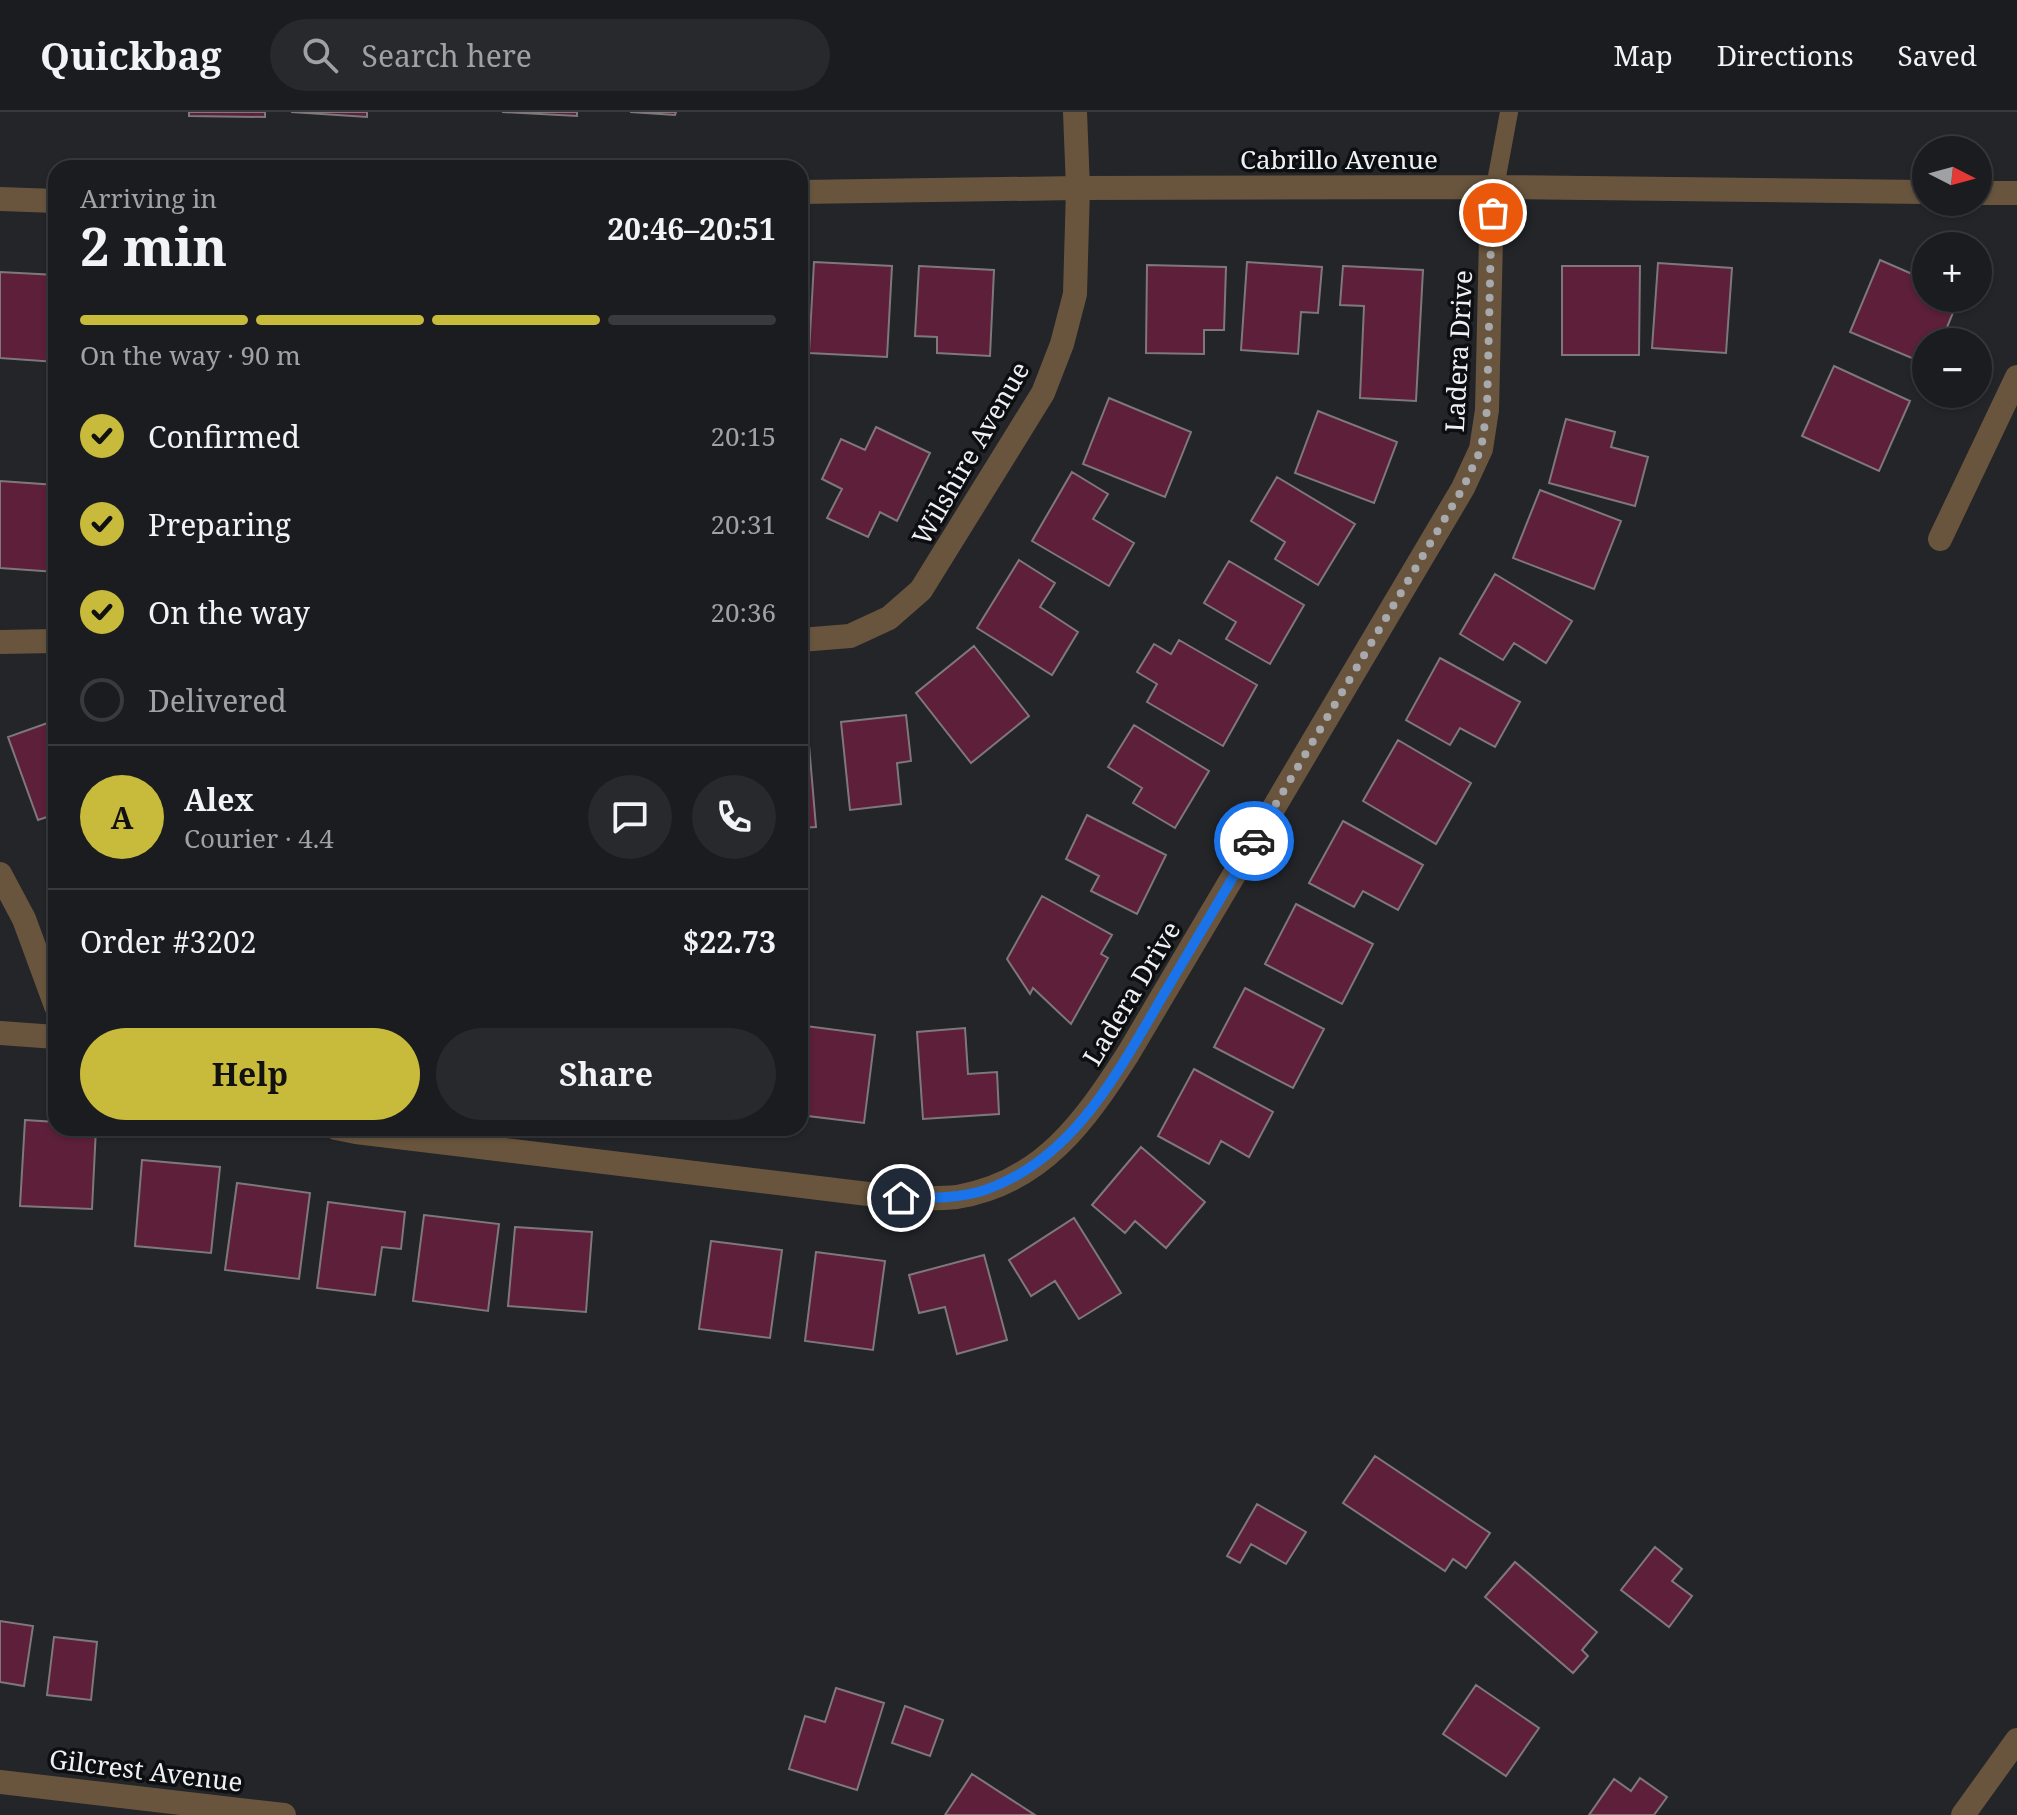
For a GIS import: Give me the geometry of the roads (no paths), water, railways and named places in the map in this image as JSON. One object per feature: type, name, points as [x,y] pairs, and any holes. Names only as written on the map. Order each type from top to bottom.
[{"type":"street","name":"Wilshire Avenue","points":[[808,639],[850,636],[889,618],[921,590],[1043,393],[1062,344],[1075,294],[1078,188],[1075,112]]},
{"type":"street","name":"Cabrillo Avenue","points":[[808,192],[1495,187],[1912,192]]},
{"type":"street","name":"Ladera Drive","points":[[387,1136],[901,1198],[955,1197],[985,1190],[1049,1155],[1073,1132],[1100,1098],[1128,1054],[1463,488],[1481,449],[1487,410],[1495,187]]},
{"type":"street","points":[[1992,193],[2017,193]]},
{"type":"street","points":[[0,199],[48,201]]},
{"type":"street","points":[[1940,539],[2017,377]]},
{"type":"street","points":[[0,642],[48,641]]},
{"type":"street","points":[[0,874],[24,919],[48,984]]},
{"type":"street","points":[[0,1033],[48,1036]]},
{"type":"street","points":[[1963,1815],[2017,1740]]},
{"type":"street","name":"Gilcrest Avenue","points":[[0,1782],[284,1815]]},
{"type":"lane","points":[[1495,187],[1509,112]]}]
